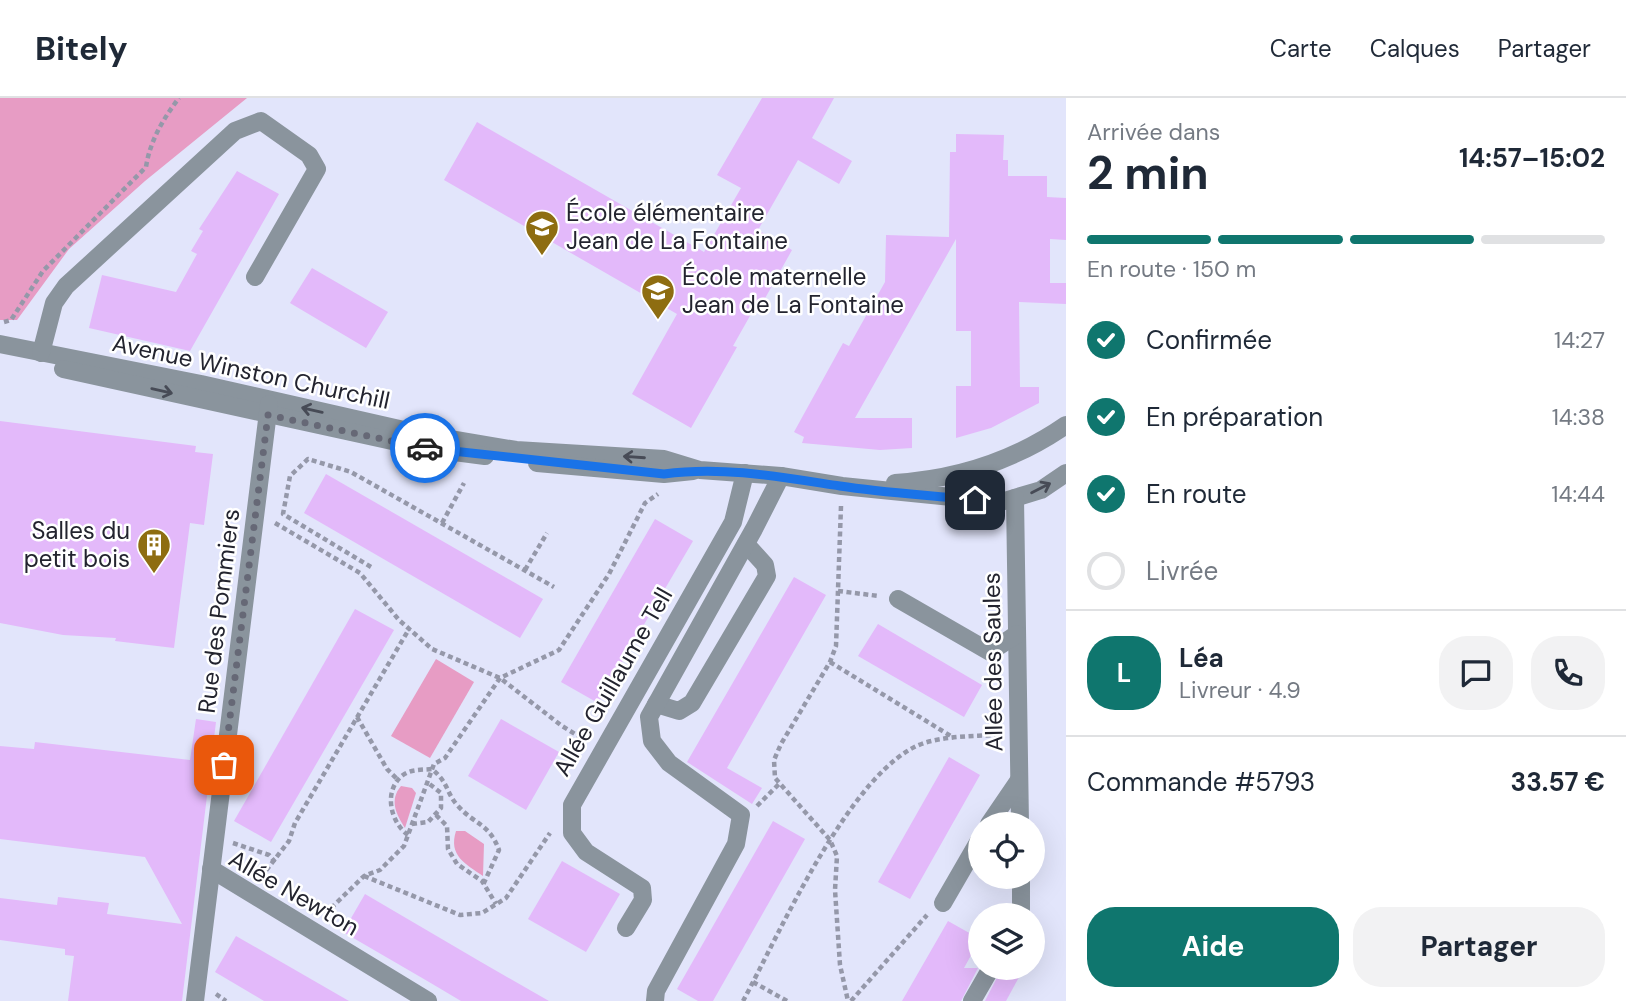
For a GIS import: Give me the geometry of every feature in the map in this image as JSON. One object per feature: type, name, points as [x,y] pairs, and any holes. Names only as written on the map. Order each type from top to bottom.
[{"type":"street","points":[[41,352],[54,303],[66,286],[235,131],[261,121],[309,155],[317,170],[256,277]]},
{"type":"street","name":"Avenue Winston Churchill","points":[[0,344],[269,407],[424,448],[664,474],[700,470],[781,475],[842,486],[1001,502],[1041,490],[1066,473]]},
{"type":"street","name":"Avenue Winston Churchill","points":[[0,355],[269,407],[516,450],[664,459],[700,470]]},
{"type":"street","name":"Rue des Pommiers","points":[[211,869],[269,407]]},
{"type":"street","name":"Avenue Winston Churchill","points":[[842,486],[939,480],[1035,446],[1066,425]]},
{"type":"street","name":"Allée Guillaume Tell","points":[[626,928],[643,900],[642,888],[586,852],[572,833],[572,804],[733,522],[745,473]]},
{"type":"street","points":[[656,1001],[656,991],[736,844],[741,816],[668,763],[652,741],[649,716],[746,544],[781,475]]},
{"type":"street","name":"Allée des Saules","points":[[1015,498],[1020,812]]},
{"type":"street","points":[[656,704],[679,711],[692,703],[767,576],[765,565],[746,544]]},
{"type":"street","points":[[898,599],[990,652],[1017,634]]},
{"type":"street","points":[[997,812],[1019,780]]},
{"type":"street","points":[[943,903],[968,860]]},
{"type":"street","name":"Allée Newton","points":[[195,1001],[211,869],[428,1001]]},
{"type":"street","points":[[972,1001],[984,980]]},
{"type":"path","points":[[0,324],[10,320],[43,271],[146,167],[149,150],[165,116],[179,98]]},
{"type":"path","points":[[371,567],[283,514],[290,476],[308,459],[351,472],[554,587]]},
{"type":"path","points":[[311,931],[364,876],[380,870],[404,846],[434,764],[445,758],[500,678],[559,650],[609,574],[645,503],[662,492],[664,474]]},
{"type":"path","points":[[442,523],[464,484]]},
{"type":"path","points":[[842,486],[836,646],[830,662],[774,760],[779,784],[830,839],[837,856],[835,890],[839,953],[849,1001]]},
{"type":"path","points":[[256,513],[360,573],[409,629],[432,649],[500,678],[562,726],[601,749]]},
{"type":"path","points":[[525,570],[547,533]]},
{"type":"path","points":[[838,591],[898,599]]},
{"type":"path","points":[[247,892],[275,862],[409,629]]},
{"type":"path","points":[[830,662],[954,738]]},
{"type":"path","points":[[357,717],[387,769],[398,780]]},
{"type":"path","points":[[743,1001],[830,839],[858,798],[886,768],[922,744],[954,738],[1018,734]]},
{"type":"path","points":[[408,835],[400,830],[390,807],[394,787],[398,780],[410,771],[432,769],[443,778],[454,802],[493,835],[499,850],[484,885]]},
{"type":"path","points":[[412,824],[428,822],[441,808],[441,793],[427,782]]},
{"type":"path","points":[[741,816],[758,806],[779,784]]},
{"type":"path","points":[[364,876],[460,915],[482,913],[506,898],[572,804]]},
{"type":"path","points":[[436,815],[447,826],[448,849],[457,864],[484,885],[496,904]]},
{"type":"path","points":[[215,840],[236,843],[269,855],[275,862]]},
{"type":"path","points":[[849,1001],[897,952],[931,909],[943,903]]},
{"type":"path","points":[[753,982],[787,1001]]},
{"type":"shaded area","points":[[0,98],[247,98],[145,181],[69,249],[17,320],[0,320]]},
{"type":"shaded area","points":[[436,659],[474,682],[430,758],[391,736]]},
{"type":"shaded area","points":[[401,786],[412,788],[416,793],[405,828],[395,802],[395,796]]},
{"type":"shaded area","points":[[456,831],[465,831],[484,844],[483,876],[465,863],[457,853],[454,847]]},
{"type":"building","points":[[762,98],[834,98],[812,138],[852,161],[839,184],[798,160],[758,230],[792,250],[759,309],[755,307],[733,346],[737,347],[691,428],[632,394],[677,314],[444,180],[477,122],[704,252],[741,188],[717,175]]},
{"type":"building","points":[[956,134],[1004,135],[1003,160],[1008,160],[1008,176],[1047,176],[1047,197],[1066,198],[1066,240],[1050,239],[1050,283],[1066,283],[1066,304],[1019,302],[1020,387],[1039,387],[1039,403],[991,428],[956,438],[956,386],[971,386],[971,331],[956,331],[956,239],[855,418],[912,418],[912,448],[880,450],[802,443],[804,437],[794,432],[843,343],[849,346],[885,282],[886,235],[949,237],[950,152],[956,152]]},
{"type":"building","points":[[237,171],[279,194],[190,351],[89,328],[102,275],[176,292],[197,254],[191,251],[203,231],[199,229]]},
{"type":"building","points":[[312,268],[388,312],[366,348],[290,303]]},
{"type":"building","name":"Salles du petit bois","points":[[0,421],[196,446],[195,452],[213,454],[204,525],[190,523],[174,648],[115,641],[116,638],[63,635],[0,623]]},
{"type":"building","points":[[326,474],[543,599],[520,638],[304,513]]},
{"type":"building","points":[[655,519],[693,541],[598,703],[561,682]]},
{"type":"building","points":[[794,577],[826,595],[727,768],[762,788],[752,804],[687,762]]},
{"type":"building","points":[[355,609],[394,630],[271,842],[234,821]]},
{"type":"building","points":[[878,624],[982,685],[964,717],[858,656]]},
{"type":"building","points":[[196,719],[216,722],[182,1001],[68,1001],[74,956],[65,955],[65,949],[0,940],[0,898],[57,905],[58,897],[109,903],[107,914],[182,924],[145,857],[0,839],[0,746],[34,749],[35,742],[190,760]]},
{"type":"building","points":[[501,719],[559,752],[526,810],[468,776]]},
{"type":"building","points":[[949,757],[980,775],[910,899],[878,882]]},
{"type":"building","points":[[773,821],[805,839],[713,1001],[698,1001],[677,989]]},
{"type":"building","points":[[562,861],[620,894],[586,952],[528,919]]},
{"type":"building","points":[[365,894],[549,1001],[461,1001],[343,932]]},
{"type":"building","points":[[948,921],[968,932],[968,961],[964,968],[968,968],[968,980],[972,980],[961,1001],[902,1001]]},
{"type":"building","points":[[236,936],[349,1001],[264,1001],[215,972]]},
{"type":"building","points":[[996,980],[1017,980],[1006,1001],[985,1001]]},
{"type":"way so far","points":[[224,765],[268,415],[425,448]]},
{"type":"place","name":"École élémentaire Jean de La Fontaine","points":[[542,257]]},
{"type":"place","name":"École maternelle Jean de La Fontaine","points":[[658,321]]},
{"type":"place","name":"Salles du petit bois","points":[[154,575]]},
{"type":"route","points":[[425,448],[538,463],[664,474],[700,470],[781,475],[842,486],[975,500]]}]
